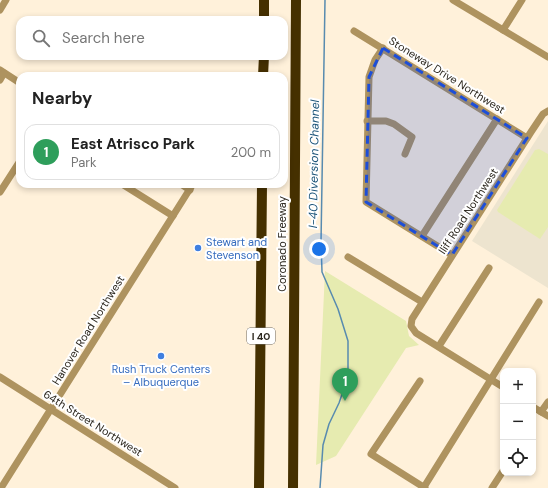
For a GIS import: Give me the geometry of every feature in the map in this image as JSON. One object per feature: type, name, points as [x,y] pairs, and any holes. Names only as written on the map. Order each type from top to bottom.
[{"type":"highway","points":[[264,0],[264,16]]},
{"type":"highway","name":"Coronado Freeway","points":[[293,488],[296,0]]},
{"type":"highway","points":[[263,72],[264,60]]},
{"type":"highway","name":"Coronado Freeway","points":[[260,488],[262,188]]},
{"type":"street","points":[[0,10],[6,0]]},
{"type":"street","points":[[455,0],[548,58]]},
{"type":"street","points":[[503,30],[522,0]]},
{"type":"street","name":"Stoneway Drive Northwest","points":[[354,31],[527,138]]},
{"type":"street","points":[[383,48],[375,60],[368,77],[366,202],[452,255]]},
{"type":"street","points":[[0,80],[2,72],[16,81]]},
{"type":"street","name":"Iliff Road Northwest","points":[[438,346],[416,333],[411,326],[412,319],[527,138],[543,114],[548,111]]},
{"type":"street","points":[[422,236],[497,119]]},
{"type":"street","points":[[367,121],[386,121],[394,124],[412,137],[405,154]]},
{"type":"street","points":[[0,192],[16,167]]},
{"type":"street","points":[[128,188],[173,216]]},
{"type":"street","name":"Hanover Road Northwest","points":[[1,488],[190,188]]},
{"type":"street","points":[[348,257],[422,302]]},
{"type":"street","points":[[489,268],[438,346],[500,385]]},
{"type":"street","points":[[420,381],[371,454],[424,488],[490,379],[540,302]]},
{"type":"street","name":"64th Street Northwest","points":[[0,377],[175,488]]},
{"type":"street","points":[[541,412],[548,402]]},
{"type":"street","points":[[536,409],[548,416]]},
{"type":"street","points":[[492,488],[500,476]]},
{"type":"highlighted area","points":[[383,48],[527,138],[452,255],[366,202],[369,77]]},
{"type":"shaded area","points":[[548,121],[548,288],[472,241]]},
{"type":"green space","points":[[539,149],[548,154],[548,227],[540,239],[497,210],[535,150]]},
{"type":"green space","points":[[325,271],[406,321],[409,336],[419,345],[406,348],[336,456],[316,465]]},
{"type":"waterway","name":"I-40 Diversion Channel","points":[[320,488],[323,445],[329,424],[339,403],[348,377],[348,341],[338,309],[322,272],[321,242],[325,0]]},
{"type":"place","name":"Stewart and Stevenson","points":[[198,248]]},
{"type":"place","name":"Rush Truck Centers – Albuquerque","points":[[161,356]]},
{"type":"place","name":"East Atrisco Park","points":[[345,401]]}]
